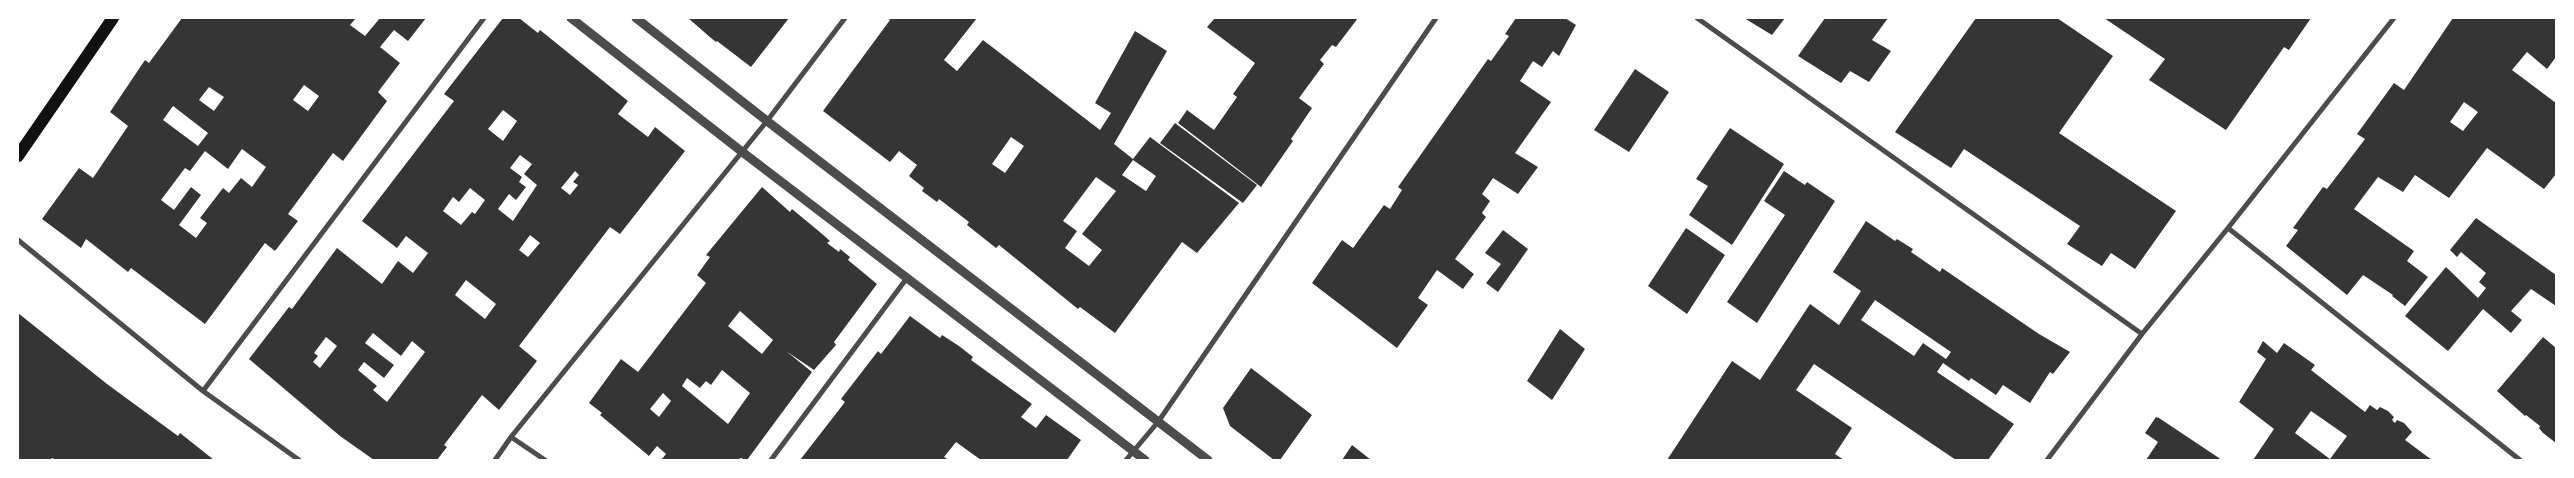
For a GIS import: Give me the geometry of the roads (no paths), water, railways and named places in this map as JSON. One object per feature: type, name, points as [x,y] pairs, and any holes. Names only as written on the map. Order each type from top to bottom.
[{"type":"main road","points":[[18,156],[113,18]]},
{"type":"street","points":[[202,391],[484,18]]},
{"type":"street","points":[[571,18],[741,151],[1145,460]]},
{"type":"street","points":[[636,18],[1208,460]]},
{"type":"street","points":[[495,460],[511,437],[767,121],[845,18]]},
{"type":"street","points":[[1126,460],[1158,422],[1436,18]]},
{"type":"street","points":[[1697,18],[2142,334]]},
{"type":"street","points":[[2047,460],[2142,334],[2394,18]]},
{"type":"street","points":[[2228,228],[2520,460]]},
{"type":"street","points":[[18,240],[202,391],[299,460]]},
{"type":"street","points":[[771,460],[907,278]]},
{"type":"street","points":[[511,437],[545,460]]}]
